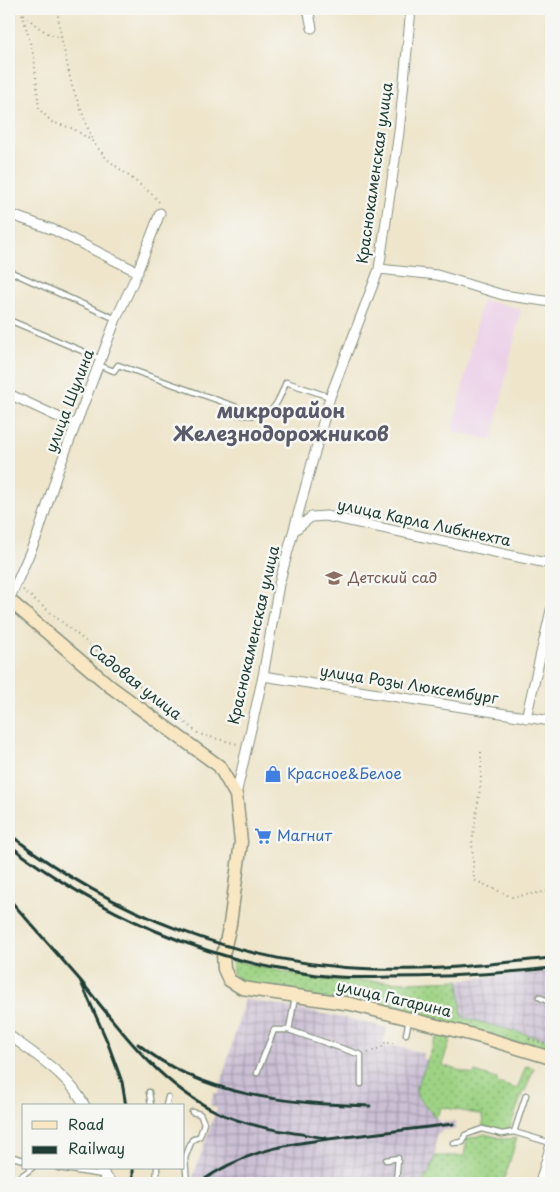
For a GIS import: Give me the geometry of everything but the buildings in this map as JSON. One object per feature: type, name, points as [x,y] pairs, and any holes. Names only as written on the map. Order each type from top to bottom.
[{"type":"street","points":[[308,9],[312,28]]},
{"type":"street","name":"Краснокаменская улица","points":[[229,980],[224,969],[223,955],[230,924],[241,842],[236,795],[263,676],[279,584],[330,397],[379,269],[400,132],[411,9]]},
{"type":"street","name":"улица Шулина","points":[[9,600],[38,534],[75,425],[116,319],[138,272],[160,213]]},
{"type":"street","points":[[9,214],[54,230],[138,272]]},
{"type":"street","points":[[379,269],[437,275],[503,295],[551,302]]},
{"type":"street","points":[[9,394],[75,425]]},
{"type":"street","name":"улица Карла Либкнехта","points":[[295,530],[311,517],[326,516],[551,564]]},
{"type":"street","name":"Садовая улица","points":[[9,600],[111,687],[219,766],[236,795]]},
{"type":"street","points":[[526,718],[551,610]]},
{"type":"street","name":"улица Розы Люксембург","points":[[263,676],[551,721]]},
{"type":"street","name":"улица Гагарина","points":[[229,980],[242,988],[351,1004],[484,1038],[551,1058]]},
{"type":"street","points":[[9,1036],[62,1077],[74,1088],[84,1104]]},
{"type":"street","points":[[540,1183],[551,1144]]},
{"type":"street","points":[[101,1176],[112,1183]]},
{"type":"lane","points":[[9,271],[116,319]]},
{"type":"lane","points":[[9,320],[100,362],[114,371],[118,365],[237,407],[233,414],[259,417],[276,407],[286,382],[330,397]]},
{"type":"lane","points":[[289,1030],[295,996]]},
{"type":"lane","points":[[538,997],[551,1003]]},
{"type":"lane","points":[[406,1034],[410,1019]]},
{"type":"lane","points":[[257,1073],[274,1030],[289,1030],[361,1055],[361,1084]]},
{"type":"lane","points":[[149,1092],[151,1104]]},
{"type":"lane","points":[[514,1132],[526,1095]]},
{"type":"lane","points":[[166,1104],[168,1097]]},
{"type":"lane","points":[[187,1183],[185,1151],[192,1140],[200,1136],[204,1123],[200,1114],[192,1112]]},
{"type":"lane","points":[[453,1143],[463,1142],[465,1134],[482,1129],[502,1134],[514,1132],[551,1144]]},
{"type":"lane","points":[[9,1156],[22,1159]]},
{"type":"lane","points":[[386,1160],[398,1158],[396,1183]]},
{"type":"lane","points":[[12,1183],[29,1170]]},
{"type":"lane","points":[[69,1170],[101,1176]]},
{"type":"lane","points":[[156,1183],[157,1170]]},
{"type":"path","points":[[21,9],[34,57],[39,108],[52,122],[74,129],[92,140]]},
{"type":"path","points":[[57,9],[72,86],[92,140],[107,159],[161,202],[160,213]]},
{"type":"path","points":[[22,12],[31,22],[55,37],[61,36]]},
{"type":"path","points":[[16,584],[199,734],[246,747]]},
{"type":"path","points":[[482,752],[481,781],[472,843],[474,880],[512,896],[551,891]]},
{"type":"path","points":[[361,1055],[384,1046],[385,1042],[393,1044],[394,1039]]},
{"type":"shaded area","points":[[482,300],[521,309],[492,440],[453,431]]},
{"type":"shaded area","points":[[551,971],[551,1041],[462,1017],[459,980]]},
{"type":"shaded area","points":[[245,999],[387,1028],[382,1046],[389,1048],[390,1045],[424,1053],[423,1060],[428,1059],[416,1089],[418,1098],[441,1123],[455,1121],[455,1129],[443,1130],[436,1135],[435,1158],[428,1175],[420,1183],[191,1183],[217,1108],[210,1105],[214,1093],[218,1094]]},
{"type":"green space","points":[[232,960],[315,979],[409,982],[459,980],[462,1017],[551,1041],[551,1053],[240,982],[233,974]]},
{"type":"green space","points":[[441,1036],[449,1038],[450,1041],[442,1065],[474,1075],[475,1072],[497,1079],[497,1083],[517,1089],[526,1066],[534,1068],[525,1091],[523,1091],[509,1130],[504,1132],[483,1126],[482,1115],[442,1107],[435,1117],[418,1098],[416,1089],[436,1039]]},
{"type":"green space","points":[[485,1134],[504,1139],[517,1138],[503,1183],[420,1183],[428,1175],[435,1156],[464,1156],[467,1139]]},
{"type":"railway","points":[[9,834],[49,863],[91,889],[135,911],[227,946],[275,958],[373,969],[418,969],[551,958]]},
{"type":"railway","points":[[9,845],[43,870],[79,892],[154,930],[194,946],[275,968],[316,975],[361,978],[470,975],[551,968]]},
{"type":"railway","points":[[9,899],[80,980],[107,1041],[122,1082],[126,1104]]},
{"type":"railway","points":[[80,980],[125,1035],[157,1070],[194,1099],[215,1111],[242,1122],[270,1129],[326,1138]]},
{"type":"railway","points":[[138,1044],[163,1062],[190,1076],[219,1087],[248,1094],[309,1103],[370,1106]]},
{"type":"railway","points":[[199,1183],[217,1171],[254,1154],[293,1144],[453,1124]]},
{"type":"railway","points":[[133,1170],[133,1183]]},
{"type":"place","name":"Детский сад","points":[[334,578]]},
{"type":"place","name":"Красное&Белое","points":[[273,774]]},
{"type":"place","name":"Магнит","points":[[263,836]]},
{"type":"district","name":"микрорайон Железнодорожников","points":[[281,422]]}]
